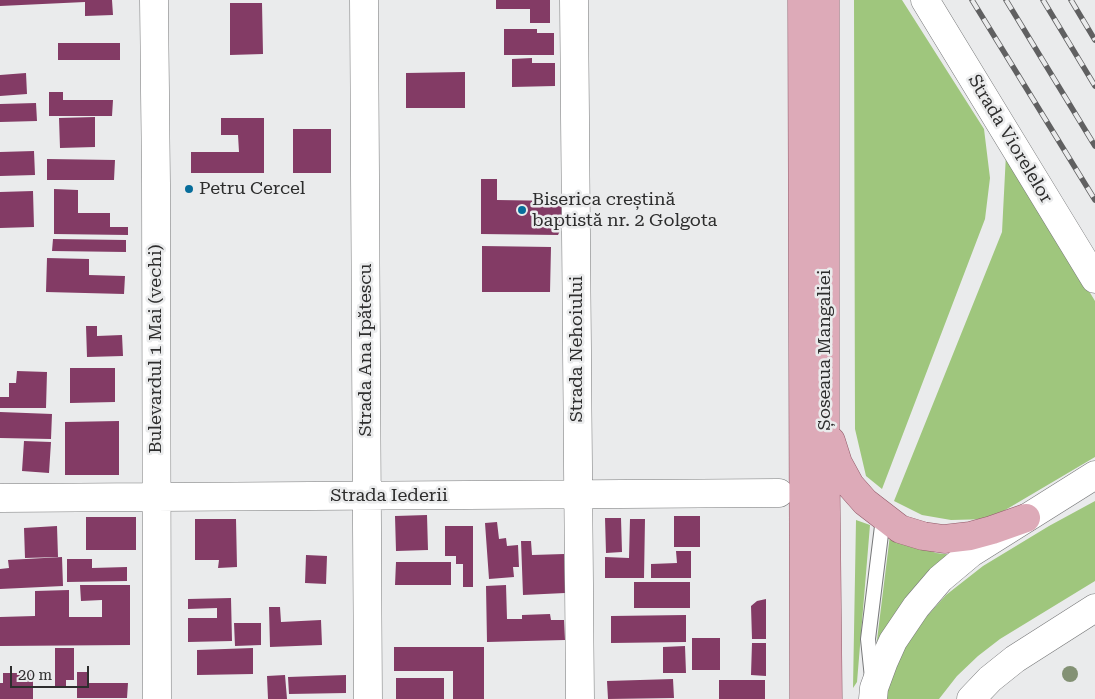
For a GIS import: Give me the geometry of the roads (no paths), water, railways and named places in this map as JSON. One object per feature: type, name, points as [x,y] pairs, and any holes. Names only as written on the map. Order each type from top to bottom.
[{"type":"main road","name":"Șoseaua Mangaliei","points":[[802,0],[813,78],[825,419],[828,699]]},
{"type":"main road","name":"Șoseaua Mangaliei","points":[[804,699],[813,78],[824,0]]},
{"type":"main road","points":[[825,419],[838,463],[846,478],[864,502],[900,529],[923,536],[944,539],[970,536],[1026,518]]},
{"type":"street","name":"Bulevardul 1 Mai (vechi)","points":[[154,0],[157,699]]},
{"type":"street","name":"Strada Ana Ipătescu","points":[[364,0],[368,699]]},
{"type":"street","name":"Strada Nehoiului","points":[[574,0],[580,699]]},
{"type":"street","name":"Strada Viorelelor","points":[[925,0],[1095,279]]},
{"type":"street","points":[[873,694],[893,641],[916,607],[940,579],[972,553],[1095,475]]},
{"type":"street","name":"Strada Iederii","points":[[0,498],[778,493]]},
{"type":"street","points":[[971,699],[990,679],[1015,659],[1095,608]]},
{"type":"lane","points":[[873,694],[868,639],[883,518]]},
{"type":"railway","points":[[972,0],[1095,200]]},
{"type":"railway","points":[[1006,0],[1095,146]]},
{"type":"railway","points":[[1043,0],[1095,86]]},
{"type":"railway","points":[[1071,0],[1095,40]]},
{"type":"place","name":"Petru Cercel","points":[[189,189]]},
{"type":"place","name":"Biserica creștină baptistă nr. 2 Golgota","points":[[522,210]]}]
